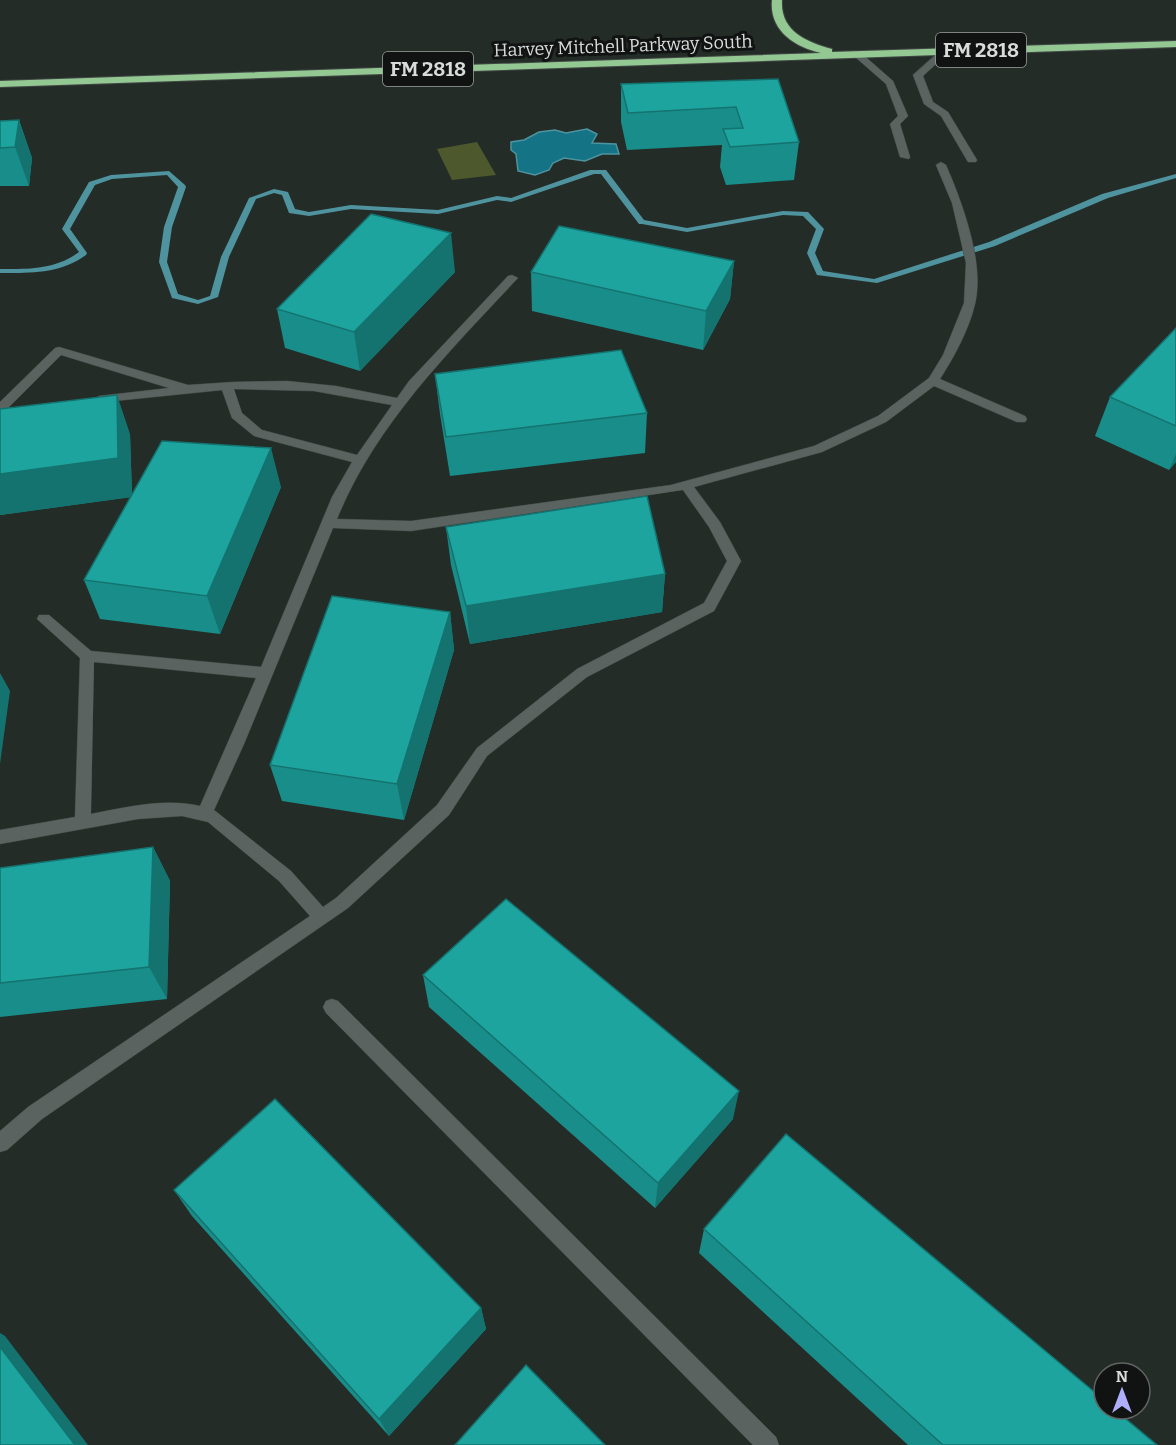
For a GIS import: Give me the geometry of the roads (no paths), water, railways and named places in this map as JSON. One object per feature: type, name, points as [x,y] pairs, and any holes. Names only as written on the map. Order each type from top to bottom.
[{"type":"highway","points":[[777,0],[774,12],[778,23],[795,38],[820,49],[857,54]]},
{"type":"highway","name":"Harvey Mitchell Parkway South","points":[[0,84],[1176,44]]},
{"type":"street","points":[[944,52],[918,75],[929,104],[945,114],[972,160]]},
{"type":"street","points":[[857,54],[890,83],[903,116],[895,124],[905,157]]},
{"type":"street","points":[[329,523],[411,526],[671,489],[818,449],[882,419],[933,381],[949,355],[970,303],[971,263],[957,203],[941,165]]},
{"type":"street","points":[[204,814],[339,497],[360,459],[413,384],[512,278]]},
{"type":"street","points":[[0,410],[59,351],[191,390]]},
{"type":"street","points":[[933,381],[1022,419]]},
{"type":"street","points":[[87,401],[191,390],[271,385],[314,387],[400,403]]},
{"type":"street","points":[[226,387],[236,415],[258,433],[360,459]]},
{"type":"street","points":[[0,410],[22,409]]},
{"type":"street","points":[[0,1143],[35,1113],[342,903],[443,810],[482,752],[582,673],[709,607],[734,561],[715,525],[686,484]]},
{"type":"street","points":[[44,620],[87,656],[266,673]]},
{"type":"street","points":[[83,822],[87,656]]},
{"type":"street","points":[[0,837],[138,812],[182,809],[213,816],[285,876],[322,917]]},
{"type":"street","points":[[332,1007],[768,1445]]},
{"type":"water","points":[[587,129],[597,134],[592,143],[616,144],[619,154],[602,154],[585,161],[564,158],[553,163],[549,170],[535,175],[518,171],[516,154],[511,150],[511,142],[524,140],[539,132],[555,130],[566,133]]},
{"type":"waterway","points":[[0,271],[43,270],[65,264],[83,253],[66,229],[92,184],[111,177],[169,173],[182,187],[168,227],[163,262],[175,296],[198,302],[214,297],[225,257],[253,198],[274,191],[285,194],[292,211],[309,214],[351,207],[438,212],[497,198],[511,200],[593,172],[603,172],[642,222],[687,230],[783,213],[805,214],[820,229],[811,253],[820,273],[874,281],[992,244],[1105,196],[1176,176]]}]
